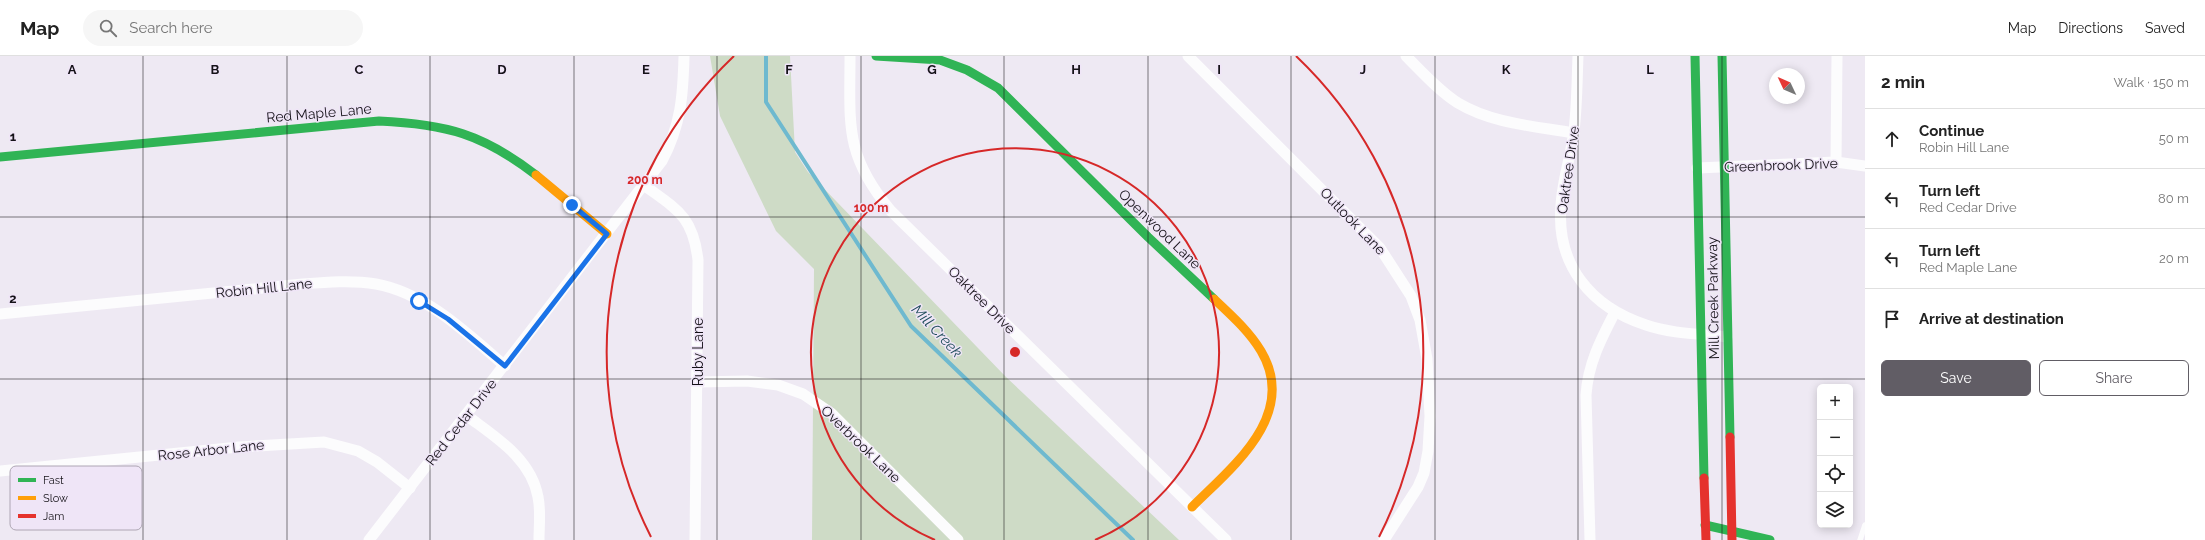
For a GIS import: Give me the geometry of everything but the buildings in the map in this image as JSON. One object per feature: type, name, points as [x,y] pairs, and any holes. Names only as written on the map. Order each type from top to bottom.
[{"type":"street","name":"Red Cedar Drive","points":[[369,540],[645,186],[662,161],[678,128],[683,83],[684,56]]},
{"type":"street","name":"Oaktree Drive","points":[[850,56],[850,117],[853,144],[864,174],[875,192],[891,211],[1226,540]]},
{"type":"street","name":"Openwood Lane","points":[[876,56],[924,57],[957,63],[976,72],[998,88],[1179,268],[1229,315],[1259,348],[1266,360],[1271,381],[1272,396],[1266,424],[1258,437],[1241,457],[1192,507]]},
{"type":"street","name":"Outlook Lane","points":[[1188,56],[1376,243],[1393,265],[1411,296],[1420,320],[1427,359],[1430,416],[1428,451],[1424,473],[1418,486],[1384,540]]},
{"type":"street","points":[[1406,56],[1450,97],[1477,113],[1500,121],[1574,132]]},
{"type":"street","name":"Oaktree Drive","points":[[1578,56],[1574,132],[1561,205],[1560,229],[1572,268],[1584,286],[1598,300],[1615,312],[1647,326],[1670,331],[1727,337]]},
{"type":"street","name":"Mill Creek Parkway","points":[[1695,56],[1700,334],[1706,540]]},
{"type":"street","name":"Mill Creek Parkway","points":[[1722,56],[1732,536]]},
{"type":"street","points":[[1836,162],[1837,56]]},
{"type":"street","name":"Red Maple Lane","points":[[0,157],[379,121],[425,124],[457,131],[478,138],[500,150],[607,234]]},
{"type":"street","name":"Greenbrook Drive","points":[[1697,168],[1836,162],[1865,166]]},
{"type":"street","name":"Ruby Lane","points":[[645,186],[683,215],[696,242],[698,260],[698,382],[695,540]]},
{"type":"street","name":"Robin Hill Lane","points":[[0,314],[310,283],[340,281],[377,284],[396,290],[431,308],[448,319],[505,366]]},
{"type":"street","points":[[1590,540],[1587,378],[1601,339],[1615,312]]},
{"type":"street","name":"Overbrook Lane","points":[[698,382],[747,382],[778,384],[798,391],[816,401],[831,413],[958,540]]},
{"type":"street","points":[[466,416],[524,462],[532,477],[539,508],[538,540]]},
{"type":"street","name":"Rose Arbor Lane","points":[[50,466],[239,447],[324,442],[358,452],[377,462],[410,488]]},
{"type":"street","name":"Rose Arbor Lane","points":[[0,471],[10,470]]},
{"type":"street","points":[[1705,525],[1732,536],[1770,540]]},
{"type":"lane","points":[[1860,540],[1865,525]]},
{"type":"green space","points":[[710,56],[790,56],[795,152],[808,172],[1006,377],[1179,540],[812,540],[814,269],[776,231],[720,116]]},
{"type":"waterway","name":"Mill Creek","points":[[766,56],[766,102],[911,326],[1133,540]]},
{"type":"traffic: fast","points":[[876,56],[940,60],[967,70],[998,88],[1148,237],[1214,299]]},
{"type":"traffic: fast","points":[[1695,56],[1704,478]]},
{"type":"traffic: fast","points":[[1722,56],[1730,437]]},
{"type":"traffic: fast","points":[[0,157],[379,121],[424,125],[463,134],[499,150],[536,175]]},
{"type":"traffic: fast","points":[[1705,525],[1770,540]]},
{"type":"traffic: slow","points":[[536,175],[607,234]]},
{"type":"traffic: slow","points":[[1192,507],[1225,475],[1256,438],[1266,418],[1272,397],[1271,374],[1261,351],[1245,330],[1214,299]]},
{"type":"traffic: jam","points":[[1730,437],[1732,540]]},
{"type":"traffic: jam","points":[[1704,478],[1706,540]]},
{"type":"route","points":[[419,301],[448,319],[505,366],[607,234],[572,205]]}]
